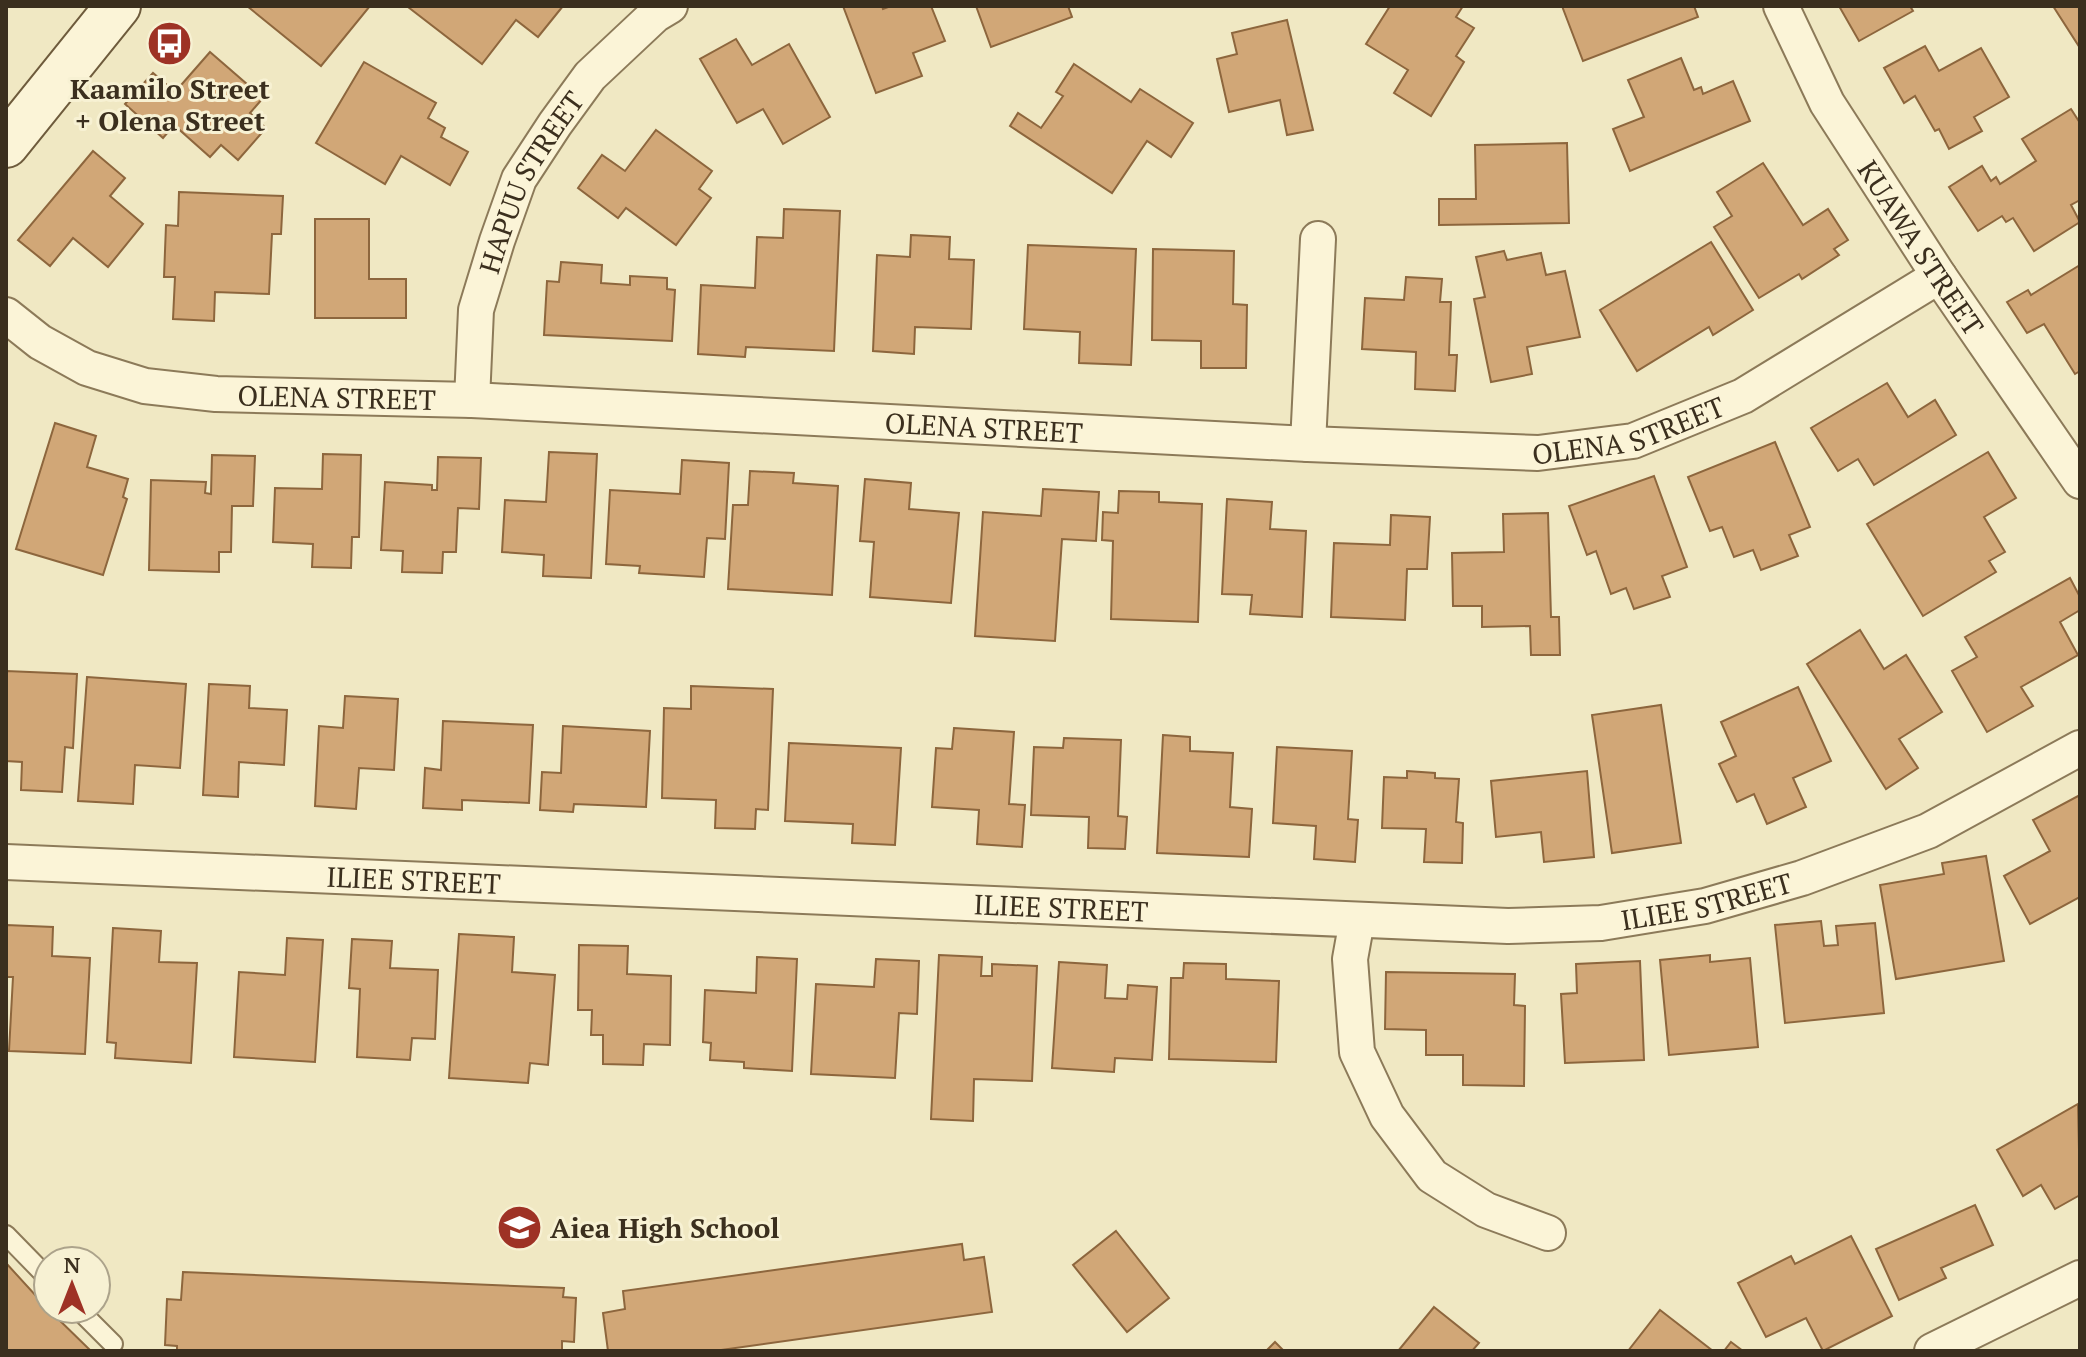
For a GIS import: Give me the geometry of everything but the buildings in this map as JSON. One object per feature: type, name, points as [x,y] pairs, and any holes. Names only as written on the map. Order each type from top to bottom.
[{"type":"street","points":[[6,145],[118,6]]},
{"type":"street","name":"HAPUU STREET","points":[[472,400],[476,310],[519,179],[590,76],[655,15],[670,6]]},
{"type":"street","name":"KUAWA STREET","points":[[1781,6],[1827,103],[1939,276],[2080,481]]},
{"type":"street","points":[[1308,444],[1318,239]]},
{"type":"street","name":"OLENA STREET","points":[[6,315],[40,342],[87,368],[145,386],[216,394],[472,400],[1308,444],[1538,453],[1633,441],[1743,396],[1939,276]]},
{"type":"street","name":"ILIEE STREET","points":[[6,862],[1508,926],[1601,923],[1705,906],[1802,878],[1928,831],[2080,748]]},
{"type":"street","points":[[1357,920],[1350,959],[1357,1052],[1387,1116],[1432,1176],[1486,1210],[1548,1233]]},
{"type":"street","points":[[1932,1351],[2080,1278]]},
{"type":"lane","points":[[6,1235],[32,1262]]},
{"type":"lane","points":[[94,1325],[113,1344]]},
{"type":"place","name":"Kaamilo Street + Olena Street","points":[[170,44]]},
{"type":"place","name":"Aiea High School","points":[[519,1227]]}]
